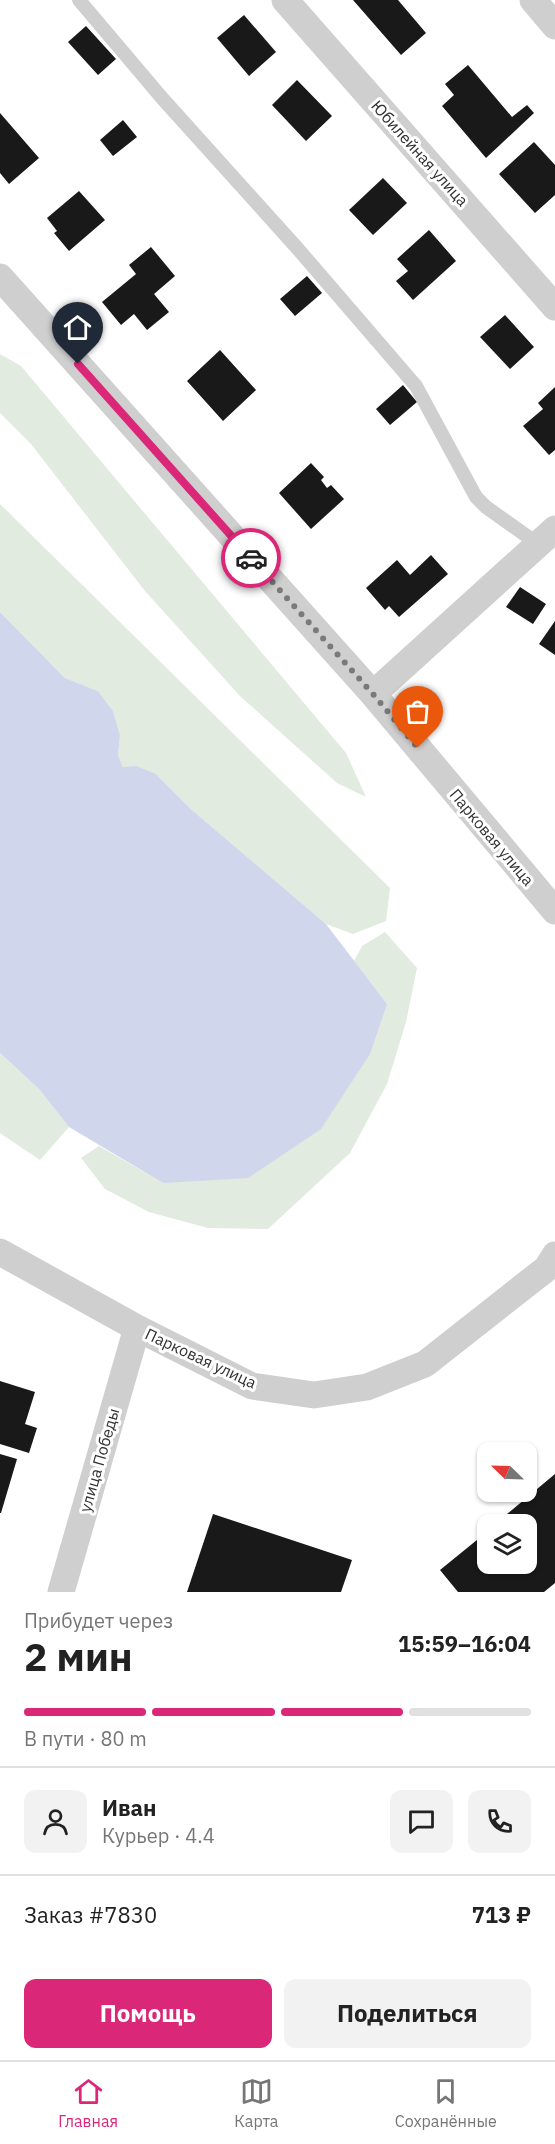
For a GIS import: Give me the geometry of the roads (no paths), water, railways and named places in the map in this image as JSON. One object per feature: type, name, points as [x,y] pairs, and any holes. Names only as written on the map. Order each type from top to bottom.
[{"type":"street","name":"Юбилейная улица","points":[[285,0],[555,307]]},
{"type":"street","points":[[533,0],[555,26]]},
{"type":"street","name":"Парковая улица","points":[[0,277],[373,694],[555,911]]},
{"type":"street","points":[[373,694],[547,537]]},
{"type":"street","name":"Парковая улица","points":[[0,1252],[137,1328],[252,1386],[314,1395],[367,1387],[425,1365],[552,1267]]},
{"type":"street","name":"улица Победы","points":[[61,1592],[137,1328]]},
{"type":"lane","points":[[79,0],[162,98],[298,249],[416,386],[476,497],[486,507],[547,537]]},
{"type":"water","points":[[0,612],[65,678],[98,691],[113,711],[120,735],[118,755],[123,767],[136,766],[156,774],[192,810],[326,924],[387,1004],[370,1054],[321,1129],[248,1178],[163,1183],[69,1127],[39,1089],[0,1053]]}]
